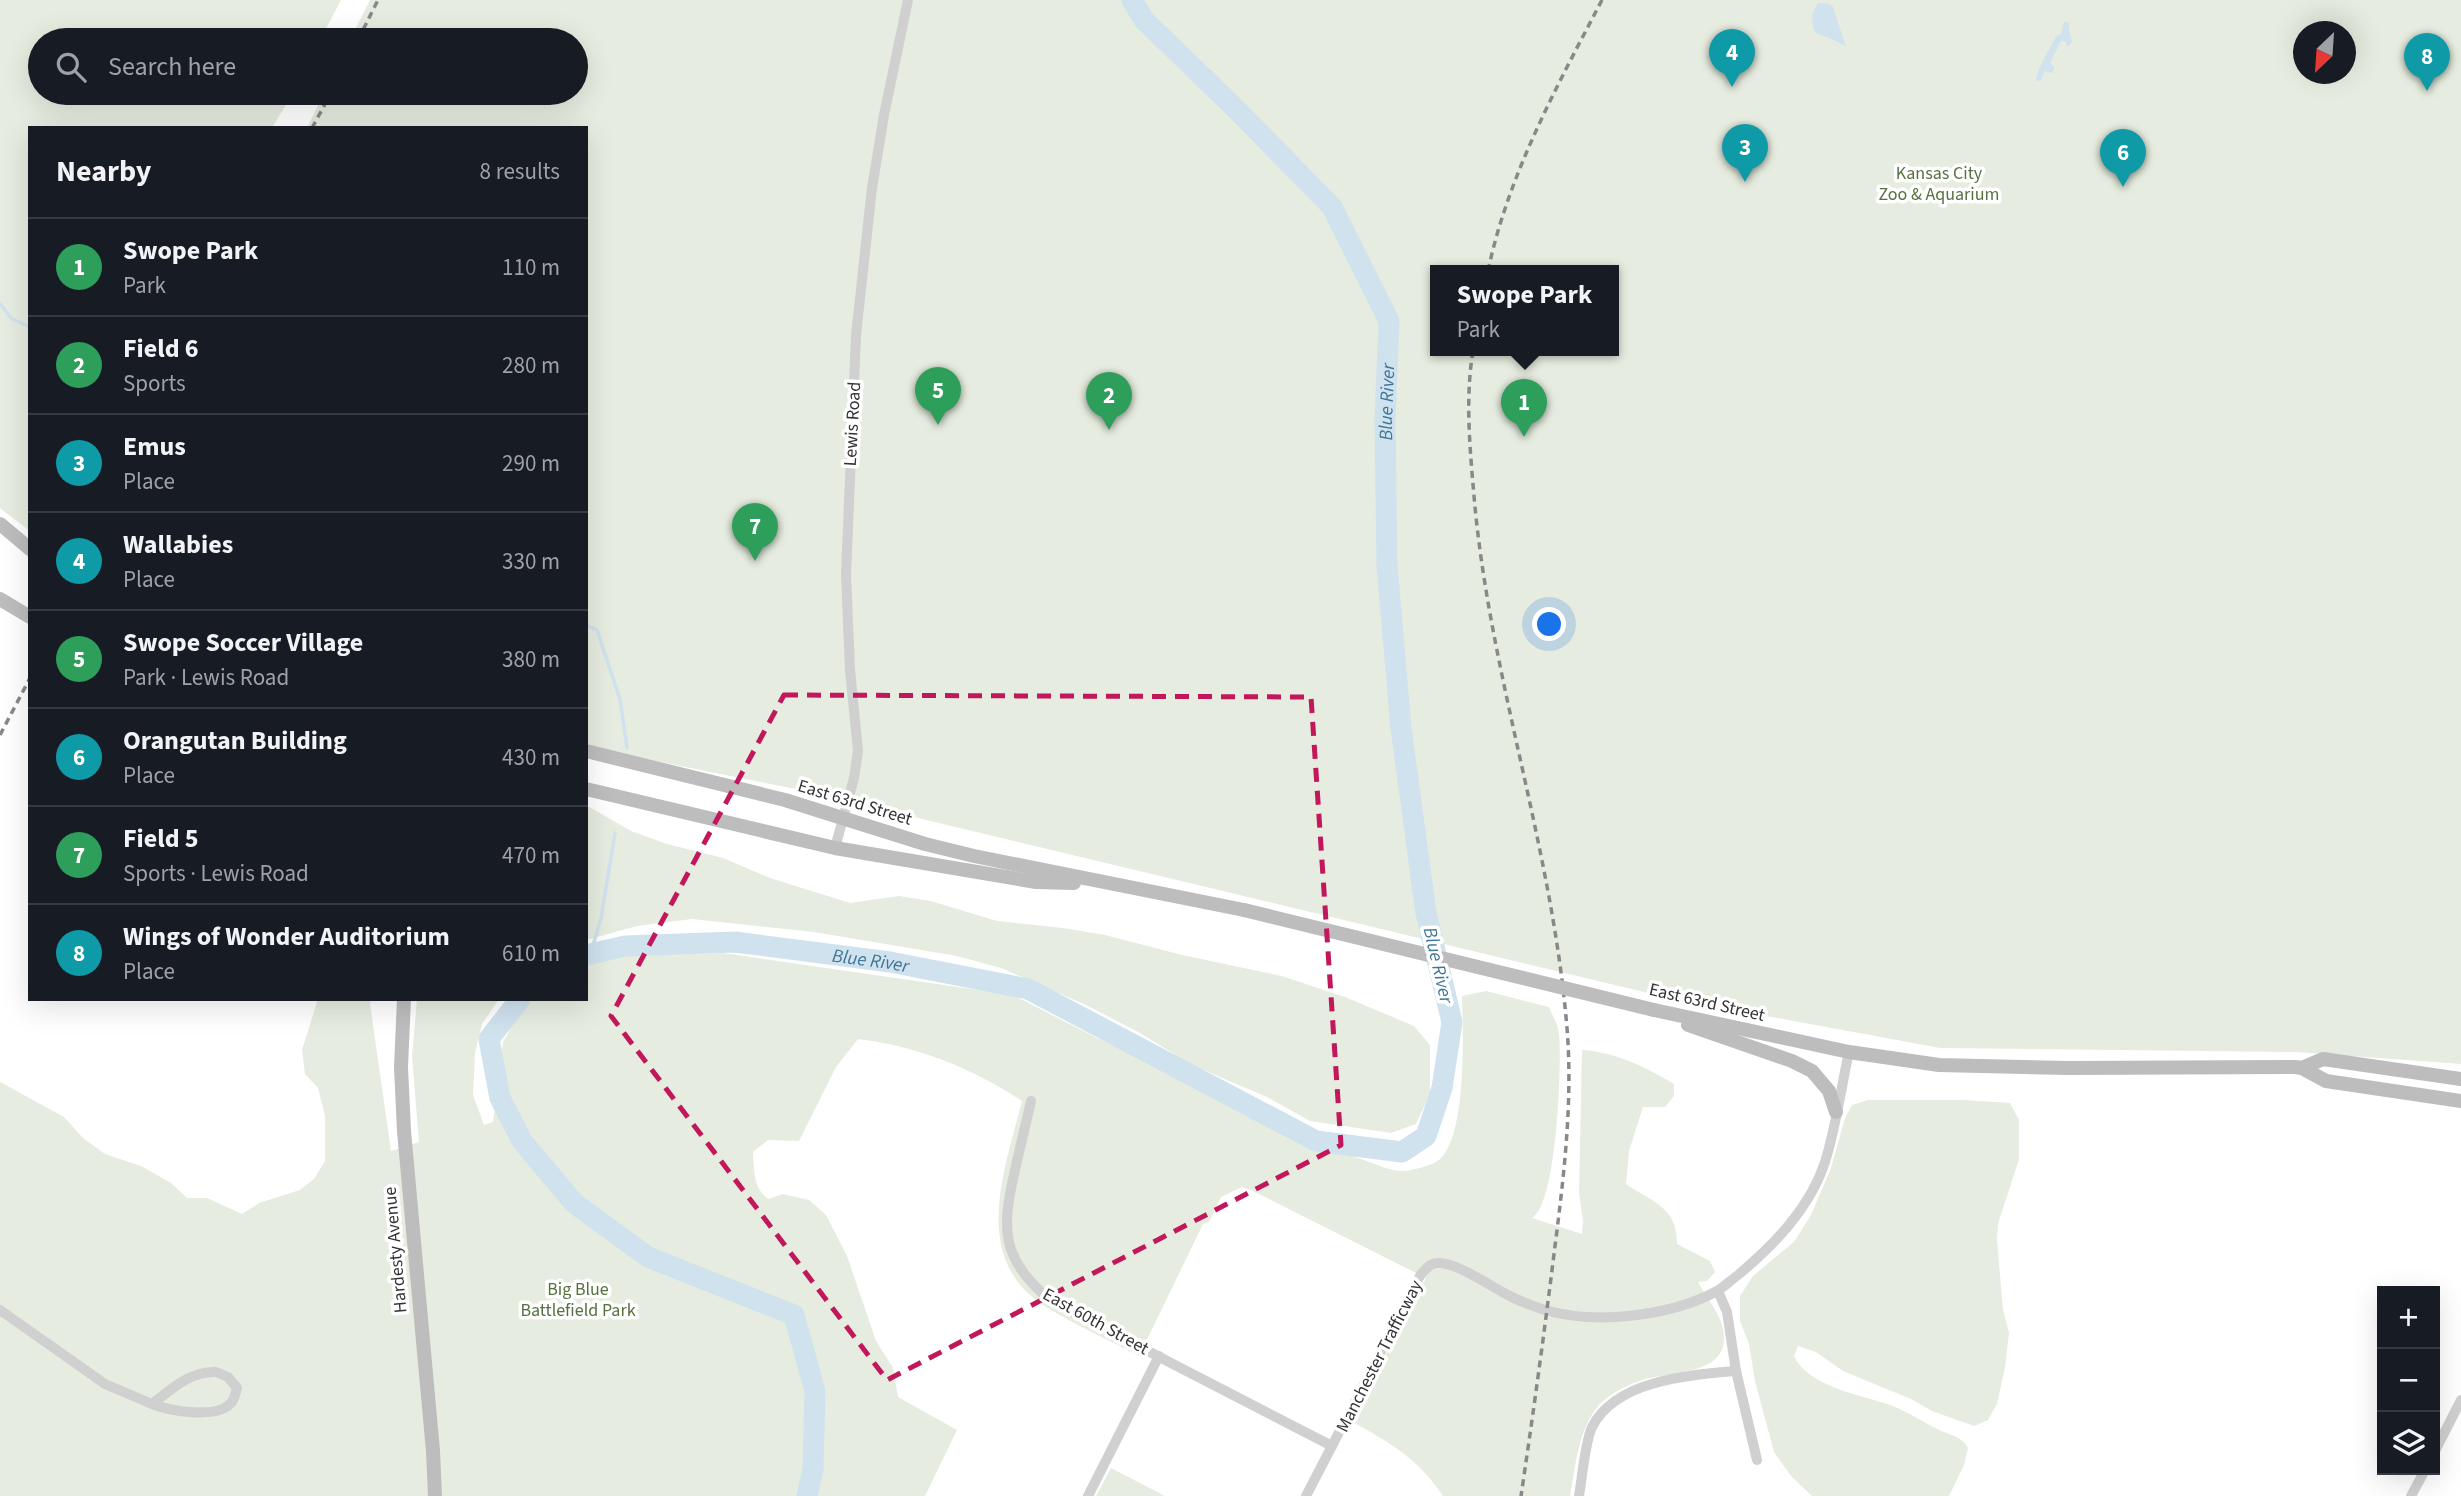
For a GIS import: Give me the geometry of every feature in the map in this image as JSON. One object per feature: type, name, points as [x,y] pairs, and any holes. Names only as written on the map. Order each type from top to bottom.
[{"type":"main road","points":[[0,524],[28,547]]},
{"type":"main road","points":[[0,599],[28,616]]},
{"type":"main road","name":"East 63rd Street","points":[[588,751],[785,800],[925,844],[974,856],[1244,910],[1654,1010],[1849,1052],[1939,1065],[2068,1068],[2302,1068],[2323,1059],[2461,1079]]},
{"type":"main road","name":"East 63rd Street","points":[[588,789],[835,848],[1036,882],[1114,884]]},
{"type":"main road","name":"Hardesty Avenue","points":[[404,1001],[401,1067],[404,1130],[435,1496]]},
{"type":"main road","points":[[1654,1010],[1708,1033],[1792,1061],[1812,1071],[1829,1091],[1836,1112]]},
{"type":"main road","name":"East 63rd Street","points":[[2302,1068],[2326,1081],[2461,1101]]},
{"type":"street","name":"Lewis Road","points":[[835,848],[854,778],[858,751],[850,670],[846,574],[856,335],[874,176],[908,0]]},
{"type":"street","name":"Manchester Trafficway","points":[[1332,1446],[1421,1274],[1429,1266],[1437,1263],[1450,1265],[1513,1298],[1547,1310],[1599,1317],[1663,1310],[1718,1291],[1777,1239],[1802,1207],[1825,1163],[1849,1052]]},
{"type":"street","name":"East 60th Street","points":[[1031,1101],[1006,1209],[1008,1242],[1016,1261],[1031,1283],[1051,1301],[1332,1446]]},
{"type":"street","points":[[1718,1291],[1727,1312],[1736,1371],[1756,1460]]},
{"type":"street","points":[[0,1310],[105,1384],[152,1404],[186,1411],[216,1413],[230,1405],[237,1388],[229,1377],[216,1372],[198,1373],[188,1377],[152,1404]]},
{"type":"street","points":[[1088,1496],[1158,1356]]},
{"type":"street","points":[[1579,1496],[1592,1428],[1611,1403],[1645,1386],[1693,1375],[1736,1371]]},
{"type":"street","points":[[2440,1441],[2461,1400]]},
{"type":"street","points":[[1306,1496],[1332,1446]]},
{"type":"street","points":[[2411,1496],[2422,1475]]},
{"type":"highlighted area","points":[[784,695],[1311,697],[1341,1145],[887,1380],[611,1016]]},
{"type":"green space","points":[[0,0],[341,0],[326,28],[28,28],[28,105],[286,105],[273,126],[28,126],[28,529],[0,508]]},
{"type":"green space","name":"Kansas City Zoo & Aquarium","points":[[370,0],[2461,0],[2461,1064],[2296,1052],[1940,1048],[1669,998],[810,792],[588,747],[588,126],[308,126],[318,105],[588,105],[588,28],[356,28]]},
{"type":"green space","points":[[588,806],[631,831],[667,844],[723,858],[770,878],[850,903],[899,896],[931,901],[997,921],[1105,935],[1182,955],[1282,976],[1345,997],[1414,1026],[1430,1045],[1430,1094],[1416,1124],[1391,1133],[1310,1121],[1267,1097],[1192,1065],[1140,1033],[1086,1005],[1001,968],[957,956],[814,932],[692,919],[637,926],[588,939]]},
{"type":"green space","name":"Big Blue Battlefield Park","points":[[723,953],[1013,995],[1095,1037],[1358,1158],[1399,1171],[1432,1164],[1440,1159],[1449,1147],[1455,1128],[1462,1082],[1462,996],[1486,991],[1549,1007],[1559,1033],[1560,1072],[1556,1132],[1547,1188],[1540,1208],[1532,1218],[1582,1234],[1579,1193],[1582,1050],[1630,1061],[1674,1084],[1674,1096],[1665,1107],[1643,1107],[1629,1151],[1626,1184],[1668,1213],[1676,1231],[1677,1244],[1710,1261],[1715,1272],[1707,1281],[1698,1282],[1722,1325],[1724,1342],[1720,1354],[1699,1368],[1631,1384],[1600,1404],[1582,1435],[1570,1496],[1443,1496],[1413,1462],[1390,1444],[1351,1421],[1426,1278],[1242,1187],[1221,1197],[1209,1222],[1203,1224],[1139,1356],[1043,1305],[1020,1285],[1007,1262],[1000,1237],[999,1210],[1002,1183],[1022,1101],[984,1078],[943,1060],[901,1047],[858,1039],[836,1067],[799,1141],[768,1140],[753,1152],[754,1171],[759,1189],[768,1199],[783,1194],[809,1200],[826,1215],[847,1256],[876,1341],[893,1368],[898,1397],[957,1430],[925,1496],[0,1496],[0,1082],[64,1117],[83,1138],[105,1154],[141,1166],[171,1183],[187,1198],[207,1198],[242,1214],[259,1203],[300,1190],[314,1179],[325,1161],[325,1116],[318,1088],[305,1074],[302,1050],[317,1001],[371,1001],[391,1151],[419,1142],[412,1057],[417,1001],[498,1001],[482,1024],[475,1053],[473,1095],[484,1125],[493,1122],[503,1042],[526,1001],[588,1001],[588,957]]},
{"type":"green space","points":[[1868,1100],[2010,1103],[2019,1120],[2019,1159],[1998,1224],[1997,1240],[2003,1310],[2009,1333],[1997,1404],[1988,1420],[1974,1426],[1932,1411],[1911,1399],[1843,1371],[1816,1352],[1798,1346],[1794,1356],[1801,1367],[1824,1383],[1893,1406],[1962,1441],[1968,1448],[1964,1465],[1949,1496],[1812,1496],[1791,1476],[1774,1452],[1755,1381],[1749,1344],[1740,1321],[1740,1296],[1753,1276],[1794,1242],[1811,1215],[1831,1168],[1845,1118],[1852,1105]]},
{"type":"green space","points":[[1111,1468],[1165,1496],[1096,1496]]},
{"type":"water","points":[[1818,3],[1833,7],[1846,47],[1816,33],[1812,14]]},
{"type":"water","points":[[2064,22],[2070,23],[2072,42],[2068,47],[2065,41],[2061,41],[2050,63],[2055,68],[2052,73],[2045,71],[2041,80],[2036,81],[2056,36],[2061,34]]},
{"type":"waterway","name":"Blue River","points":[[588,955],[625,946],[735,942],[890,962],[1028,989],[1316,1141],[1402,1152],[1426,1136],[1442,1088],[1452,1022],[1426,913],[1401,728],[1387,566],[1385,421],[1389,321],[1332,207],[1144,20],[1132,0]]},
{"type":"waterway","points":[[0,304],[12,319],[28,326]]},
{"type":"waterway","points":[[588,626],[597,630],[620,699],[627,748]]},
{"type":"waterway","points":[[591,952],[601,918],[615,833]]},
{"type":"waterway","name":"Blue River","points":[[518,1001],[489,1039],[500,1098],[522,1141],[574,1203],[648,1257],[794,1315],[815,1391],[813,1469],[807,1496]]},
{"type":"railway","points":[[364,28],[378,0]]},
{"type":"railway","points":[[1490,265],[1521,166],[1551,98],[1602,0]]},
{"type":"railway","points":[[313,126],[324,105]]},
{"type":"railway","points":[[1472,356],[1469,424],[1482,562],[1505,692],[1547,886],[1558,951],[1568,1047],[1567,1135],[1561,1195],[1521,1496]]},
{"type":"railway","points":[[0,735],[28,682]]},
{"type":"place","name":"Wallabies","points":[[1732,87]]},
{"type":"place","name":"Wings of Wonder Auditorium","points":[[2427,91]]},
{"type":"place","name":"Emus","points":[[1745,182]]},
{"type":"place","name":"Orangutan Building","points":[[2123,187]]},
{"type":"place","name":"Swope Soccer Village","points":[[938,425]]},
{"type":"place","name":"Field 6","points":[[1109,430]]},
{"type":"place","name":"Swope Park","points":[[1524,437]]},
{"type":"place","name":"Field 5","points":[[755,561]]}]
